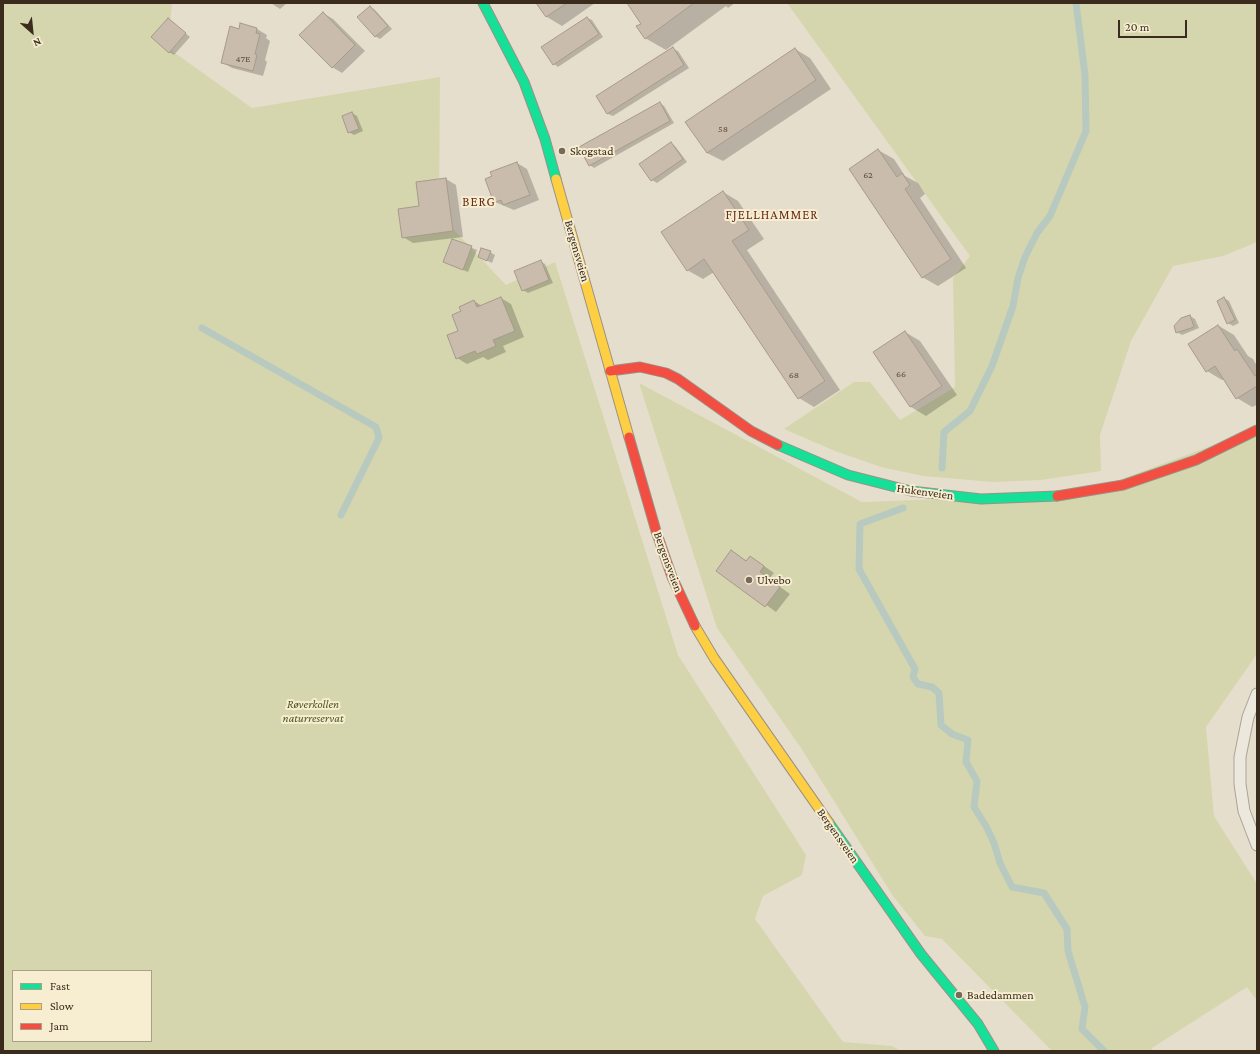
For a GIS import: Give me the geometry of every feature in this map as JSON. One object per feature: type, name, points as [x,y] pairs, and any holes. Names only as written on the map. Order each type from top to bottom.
[{"type":"street","name":"Bergensveien","points":[[483,3],[524,82],[545,139],[656,531],[672,577],[702,638],[714,658],[863,873],[921,954],[978,1024],[994,1051]]},
{"type":"street","name":"Hukenveien","points":[[610,371],[640,367],[666,373],[678,379],[751,431],[784,449],[848,475],[911,491],[981,499],[1011,499],[1066,495],[1123,485],[1196,460],[1257,430]]},
{"type":"lane","points":[[1257,694],[1244,734],[1240,758],[1240,784],[1244,811],[1257,845]]},
{"type":"green space","name":"Røverkollen naturreservat","points":[[3,3],[172,3],[168,48],[252,108],[440,77],[439,214],[506,285],[555,262],[678,655],[806,855],[802,875],[763,896],[755,919],[843,1042],[892,1046],[901,1051],[3,1051]]},
{"type":"green space","points":[[787,3],[1257,3],[1257,242],[1223,256],[1173,266],[1131,341],[1100,435],[1101,471],[1041,480],[993,482],[923,476],[881,467],[835,451],[784,429],[854,382],[870,382],[900,420],[955,387],[953,278],[970,256]]},
{"type":"green space","points":[[639,383],[862,502],[1081,494],[1257,429],[1257,654],[1206,727],[1214,816],[1257,884],[1257,1001],[1247,987],[1152,1048],[1153,1051],[1052,1051],[942,939],[925,936],[893,896],[801,748],[717,628]]},
{"type":"building","points":[[536,3],[567,3],[546,17]]},
{"type":"building","points":[[627,3],[694,3],[645,39],[636,26],[641,24]]},
{"type":"building","points":[[370,6],[388,26],[375,37],[357,17]]},
{"type":"building","points":[[323,12],[355,45],[332,68],[299,35]]},
{"type":"building","points":[[587,17],[599,34],[553,65],[541,47]]},
{"type":"building","points":[[168,18],[186,33],[169,53],[151,37]]},
{"type":"building","points":[[240,23],[257,28],[256,33],[260,34],[253,71],[221,63],[230,26],[239,29]]},
{"type":"building","points":[[673,47],[684,65],[607,114],[596,96]]},
{"type":"building","points":[[795,48],[816,80],[707,153],[685,122]]},
{"type":"building","points":[[660,102],[670,121],[589,166],[579,147]]},
{"type":"building","points":[[352,112],[359,129],[348,133],[342,116]]},
{"type":"building","points":[[671,142],[683,159],[651,181],[639,164]]},
{"type":"building","points":[[878,149],[897,177],[902,173],[910,185],[905,189],[951,259],[922,278],[849,169]]},
{"type":"building","points":[[517,162],[530,195],[503,205],[501,200],[494,203],[485,179],[492,176],[490,172]]},
{"type":"building","points":[[446,178],[453,231],[402,238],[398,209],[419,206],[416,182]]},
{"type":"building","points":[[723,191],[749,230],[732,241],[825,381],[798,399],[704,259],[687,271],[661,232]]},
{"type":"building","points":[[452,239],[472,246],[463,270],[443,262]]},
{"type":"building","points":[[481,248],[491,251],[487,261],[478,257]]},
{"type":"building","points":[[541,260],[549,280],[522,291],[514,271]]},
{"type":"building","points":[[501,297],[515,331],[493,340],[496,346],[477,354],[475,351],[456,359],[447,335],[458,331],[452,315],[461,311],[459,307],[474,300],[477,307]]},
{"type":"building","points":[[1224,297],[1235,320],[1227,324],[1217,301]]},
{"type":"building","points":[[1190,315],[1194,327],[1176,333],[1174,326],[1181,318]]},
{"type":"building","points":[[1218,325],[1235,351],[1237,349],[1255,376],[1257,375],[1257,386],[1236,399],[1215,366],[1206,372],[1188,344]]},
{"type":"building","points":[[905,331],[942,386],[910,407],[873,352]]},
{"type":"building","name":"Ulvebo","points":[[731,550],[746,561],[750,556],[764,566],[760,572],[780,587],[765,607],[716,571]]},
{"type":"waterway","points":[[942,468],[944,432],[970,411],[992,366],[1013,306],[1018,278],[1025,257],[1037,233],[1050,216],[1086,131],[1085,75],[1076,3]]},
{"type":"waterway","points":[[202,328],[376,427],[379,438],[341,515]]},
{"type":"waterway","points":[[903,508],[860,524],[859,569],[915,669],[913,677],[918,684],[932,687],[939,693],[941,725],[952,734],[968,740],[966,762],[977,781],[974,807],[986,826],[994,843],[1000,863],[1012,887],[1044,893],[1067,929],[1068,951],[1085,1007],[1082,1029],[1104,1051]]},
{"type":"traffic: fast","points":[[483,3],[524,82],[545,139],[556,179]]},
{"type":"traffic: fast","points":[[778,445],[848,475],[911,491],[981,499],[1057,496]]},
{"type":"traffic: fast","points":[[829,823],[921,954],[978,1024],[994,1051]]},
{"type":"traffic: slow","points":[[556,179],[629,437]]},
{"type":"traffic: slow","points":[[695,626],[714,658],[829,823]]},
{"type":"traffic: jam","points":[[610,371],[640,367],[666,373],[678,379],[751,431],[778,445]]},
{"type":"traffic: jam","points":[[1057,496],[1123,485],[1196,460],[1257,430]]},
{"type":"traffic: jam","points":[[629,437],[656,531],[672,577],[695,626]]},
{"type":"place","name":"Skogstad","points":[[562,151]]},
{"type":"place","name":"Ulvebo","points":[[749,580]]},
{"type":"place","name":"Badedammen","points":[[959,995]]},
{"type":"district","name":"BERG","points":[[479,202]]},
{"type":"district","name":"FJELLHAMMER","points":[[772,215]]}]
